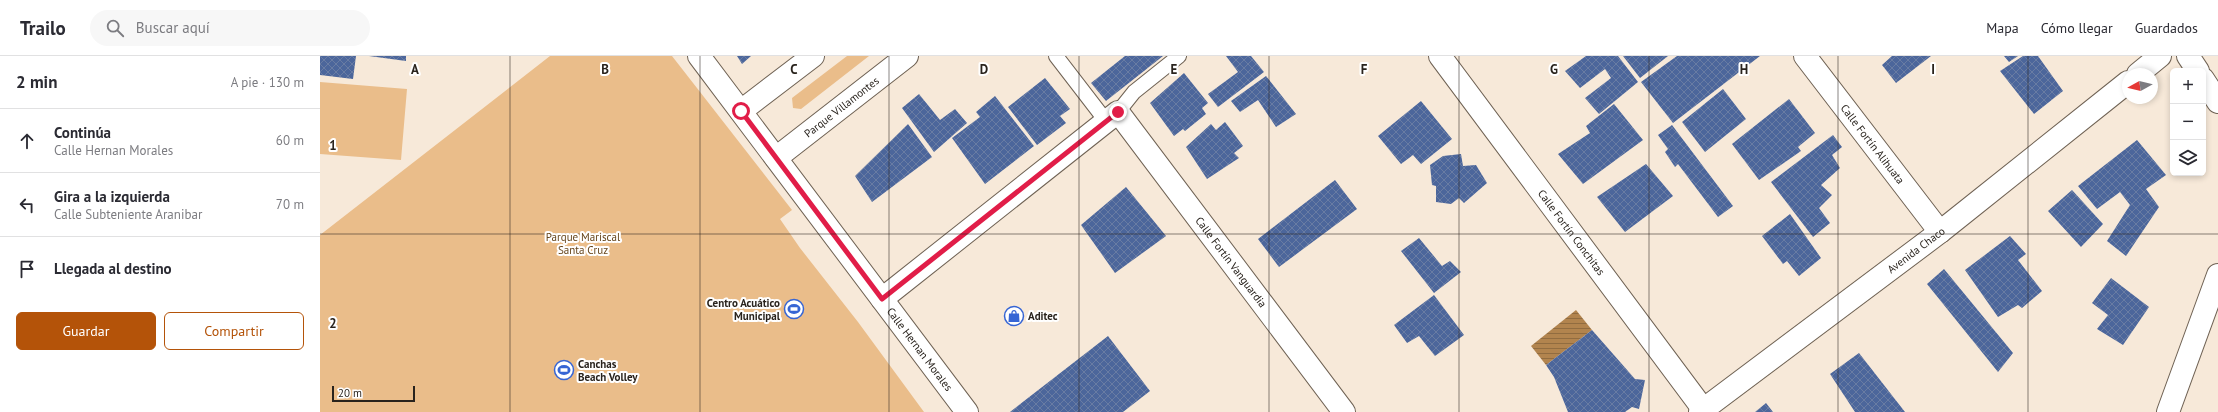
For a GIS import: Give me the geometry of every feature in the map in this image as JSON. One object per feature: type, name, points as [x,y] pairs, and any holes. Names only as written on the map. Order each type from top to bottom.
[{"type":"street","name":"Calle Hernan Morales","points":[[699,56],[967,412]]},
{"type":"street","points":[[741,111],[813,56]]},
{"type":"street","name":"Parque Villamontes","points":[[776,158],[907,56]]},
{"type":"street","name":"Calle Fortín Conchitas","points":[[1440,56],[1702,411]]},
{"type":"street","name":"Calle Fortín Alihuata","points":[[1805,56],[1940,232]]},
{"type":"street","points":[[2145,68],[2160,56]]},
{"type":"street","points":[[2188,56],[2196,68]]},
{"type":"street","points":[[2206,84],[2218,102]]},
{"type":"street","name":"Avenida Chaco","points":[[1702,411],[1940,232],[2122,87]]},
{"type":"street","points":[[882,299],[1112,116]]},
{"type":"street","name":"Calle Fortín Vanguardia","points":[[1112,116],[1344,412]]},
{"type":"street","points":[[2168,412],[2218,275]]},
{"type":"lane","name":"Calle Fortín Vanguardia","points":[[1056,56],[1112,116]]},
{"type":"lane","points":[[1112,116],[1134,92],[1180,56]]},
{"type":"green space","name":"Parque Mariscal Santa Cruz","points":[[550,56],[672,56],[792,210],[780,219],[800,248],[858,322],[924,412],[320,412],[320,235]]},
{"type":"green space","points":[[847,56],[869,56],[801,109],[793,108],[792,98]]},
{"type":"green space","points":[[320,82],[407,89],[401,160],[320,154]]},
{"type":"shaded area","points":[[1576,310],[1592,330],[1546,365],[1531,346]]},
{"type":"building","points":[[320,56],[356,56],[353,79],[320,75]]},
{"type":"building","points":[[369,56],[406,56],[406,61]]},
{"type":"building","points":[[737,56],[751,56],[742,64]]},
{"type":"building","points":[[1125,56],[1163,56],[1106,101],[1091,83]]},
{"type":"building","points":[[1226,56],[1251,56],[1264,72],[1218,107],[1208,94],[1238,72]]},
{"type":"building","points":[[1586,56],[1618,56],[1638,82],[1599,114],[1585,98],[1611,78],[1605,69],[1580,88],[1565,71]]},
{"type":"building","points":[[1623,56],[1668,56],[1640,78]]},
{"type":"building","points":[[1677,56],[1760,56],[1673,123],[1641,82]]},
{"type":"building","points":[[1892,56],[1931,56],[1896,83],[1882,65]]},
{"type":"building","points":[[2004,56],[2018,56],[2009,62]]},
{"type":"building","points":[[2023,56],[2038,56],[2063,91],[2034,114],[2000,71]]},
{"type":"building","points":[[1184,73],[1208,103],[1202,108],[1206,114],[1185,131],[1183,129],[1174,136],[1150,103]]},
{"type":"building","points":[[1266,76],[1296,114],[1276,127],[1258,100],[1240,112],[1231,101]]},
{"type":"building","points":[[1045,78],[1070,109],[1060,116],[1066,123],[1037,145],[1008,107]]},
{"type":"building","points":[[1723,89],[1746,119],[1705,152],[1682,122]]},
{"type":"building","points":[[919,94],[940,120],[955,109],[967,123],[934,152],[902,108]]},
{"type":"building","points":[[995,96],[1034,146],[985,184],[952,138],[980,117],[976,112]]},
{"type":"building","points":[[1789,99],[1815,133],[1798,147],[1801,151],[1759,180],[1732,144]]},
{"type":"building","points":[[1421,101],[1452,139],[1421,164],[1413,155],[1401,164],[1378,136]]},
{"type":"building","points":[[1614,104],[1643,140],[1583,184],[1558,154],[1590,133],[1586,126]]},
{"type":"building","points":[[1225,122],[1243,146],[1234,153],[1239,158],[1207,179],[1186,147],[1211,124],[1216,130]]},
{"type":"building","points":[[908,124],[932,157],[872,202],[855,176]]},
{"type":"building","points":[[1672,125],[1733,206],[1718,217],[1678,164],[1675,167],[1665,152],[1668,149],[1658,135]]},
{"type":"building","points":[[1833,135],[1842,147],[1832,155],[1840,168],[1821,185],[1832,195],[1819,208],[1830,223],[1813,237],[1771,182]]},
{"type":"building","points":[[2137,140],[2166,175],[2146,189],[2159,207],[2126,256],[2107,241],[2130,205],[2120,192],[2097,209],[2078,186]]},
{"type":"building","points":[[1461,154],[1463,166],[1476,165],[1487,183],[1464,203],[1459,198],[1451,204],[1436,202],[1436,186],[1432,185],[1430,165],[1443,156]]},
{"type":"building","points":[[1646,164],[1673,196],[1625,232],[1597,197]]},
{"type":"building","points":[[1335,180],[1357,209],[1279,267],[1258,239]]},
{"type":"building","points":[[1126,187],[1166,236],[1115,273],[1081,225]]},
{"type":"building","points":[[2072,190],[2103,224],[2081,247],[2048,211]]},
{"type":"building","points":[[1790,214],[1821,258],[1799,276],[1787,261],[1783,264],[1762,236]]},
{"type":"building","points":[[2010,236],[2026,254],[2018,260],[2042,291],[2022,308],[2018,305],[1998,317],[1965,270]]},
{"type":"building","points":[[1419,238],[1442,266],[1450,261],[1461,272],[1434,293],[1401,251]]},
{"type":"building","points":[[1944,269],[2013,353],[1998,372],[1927,284]]},
{"type":"building","points":[[2111,278],[2149,307],[2123,345],[2097,329],[2108,315],[2092,303]]},
{"type":"building","points":[[1434,295],[1464,335],[1435,356],[1419,336],[1407,343],[1394,325]]},
{"type":"building","points":[[1592,330],[1635,379],[1645,380],[1639,409],[1632,407],[1625,412],[1568,412],[1554,377],[1546,365]]},
{"type":"building","points":[[1108,336],[1150,391],[1123,412],[1010,412]]},
{"type":"building","points":[[1859,353],[1905,412],[1855,412],[1830,374]]},
{"type":"building","points":[[1766,403],[1773,412],[1755,412]]},
{"type":"place","name":"Centro Acuático Municipal","points":[[794,309]]},
{"type":"place","name":"Aditec","points":[[1014,316]]},
{"type":"place","name":"Canchas Beach Volley","points":[[564,370]]},
{"type":"route","points":[[741,111],[882,299],[1118,112]]}]
